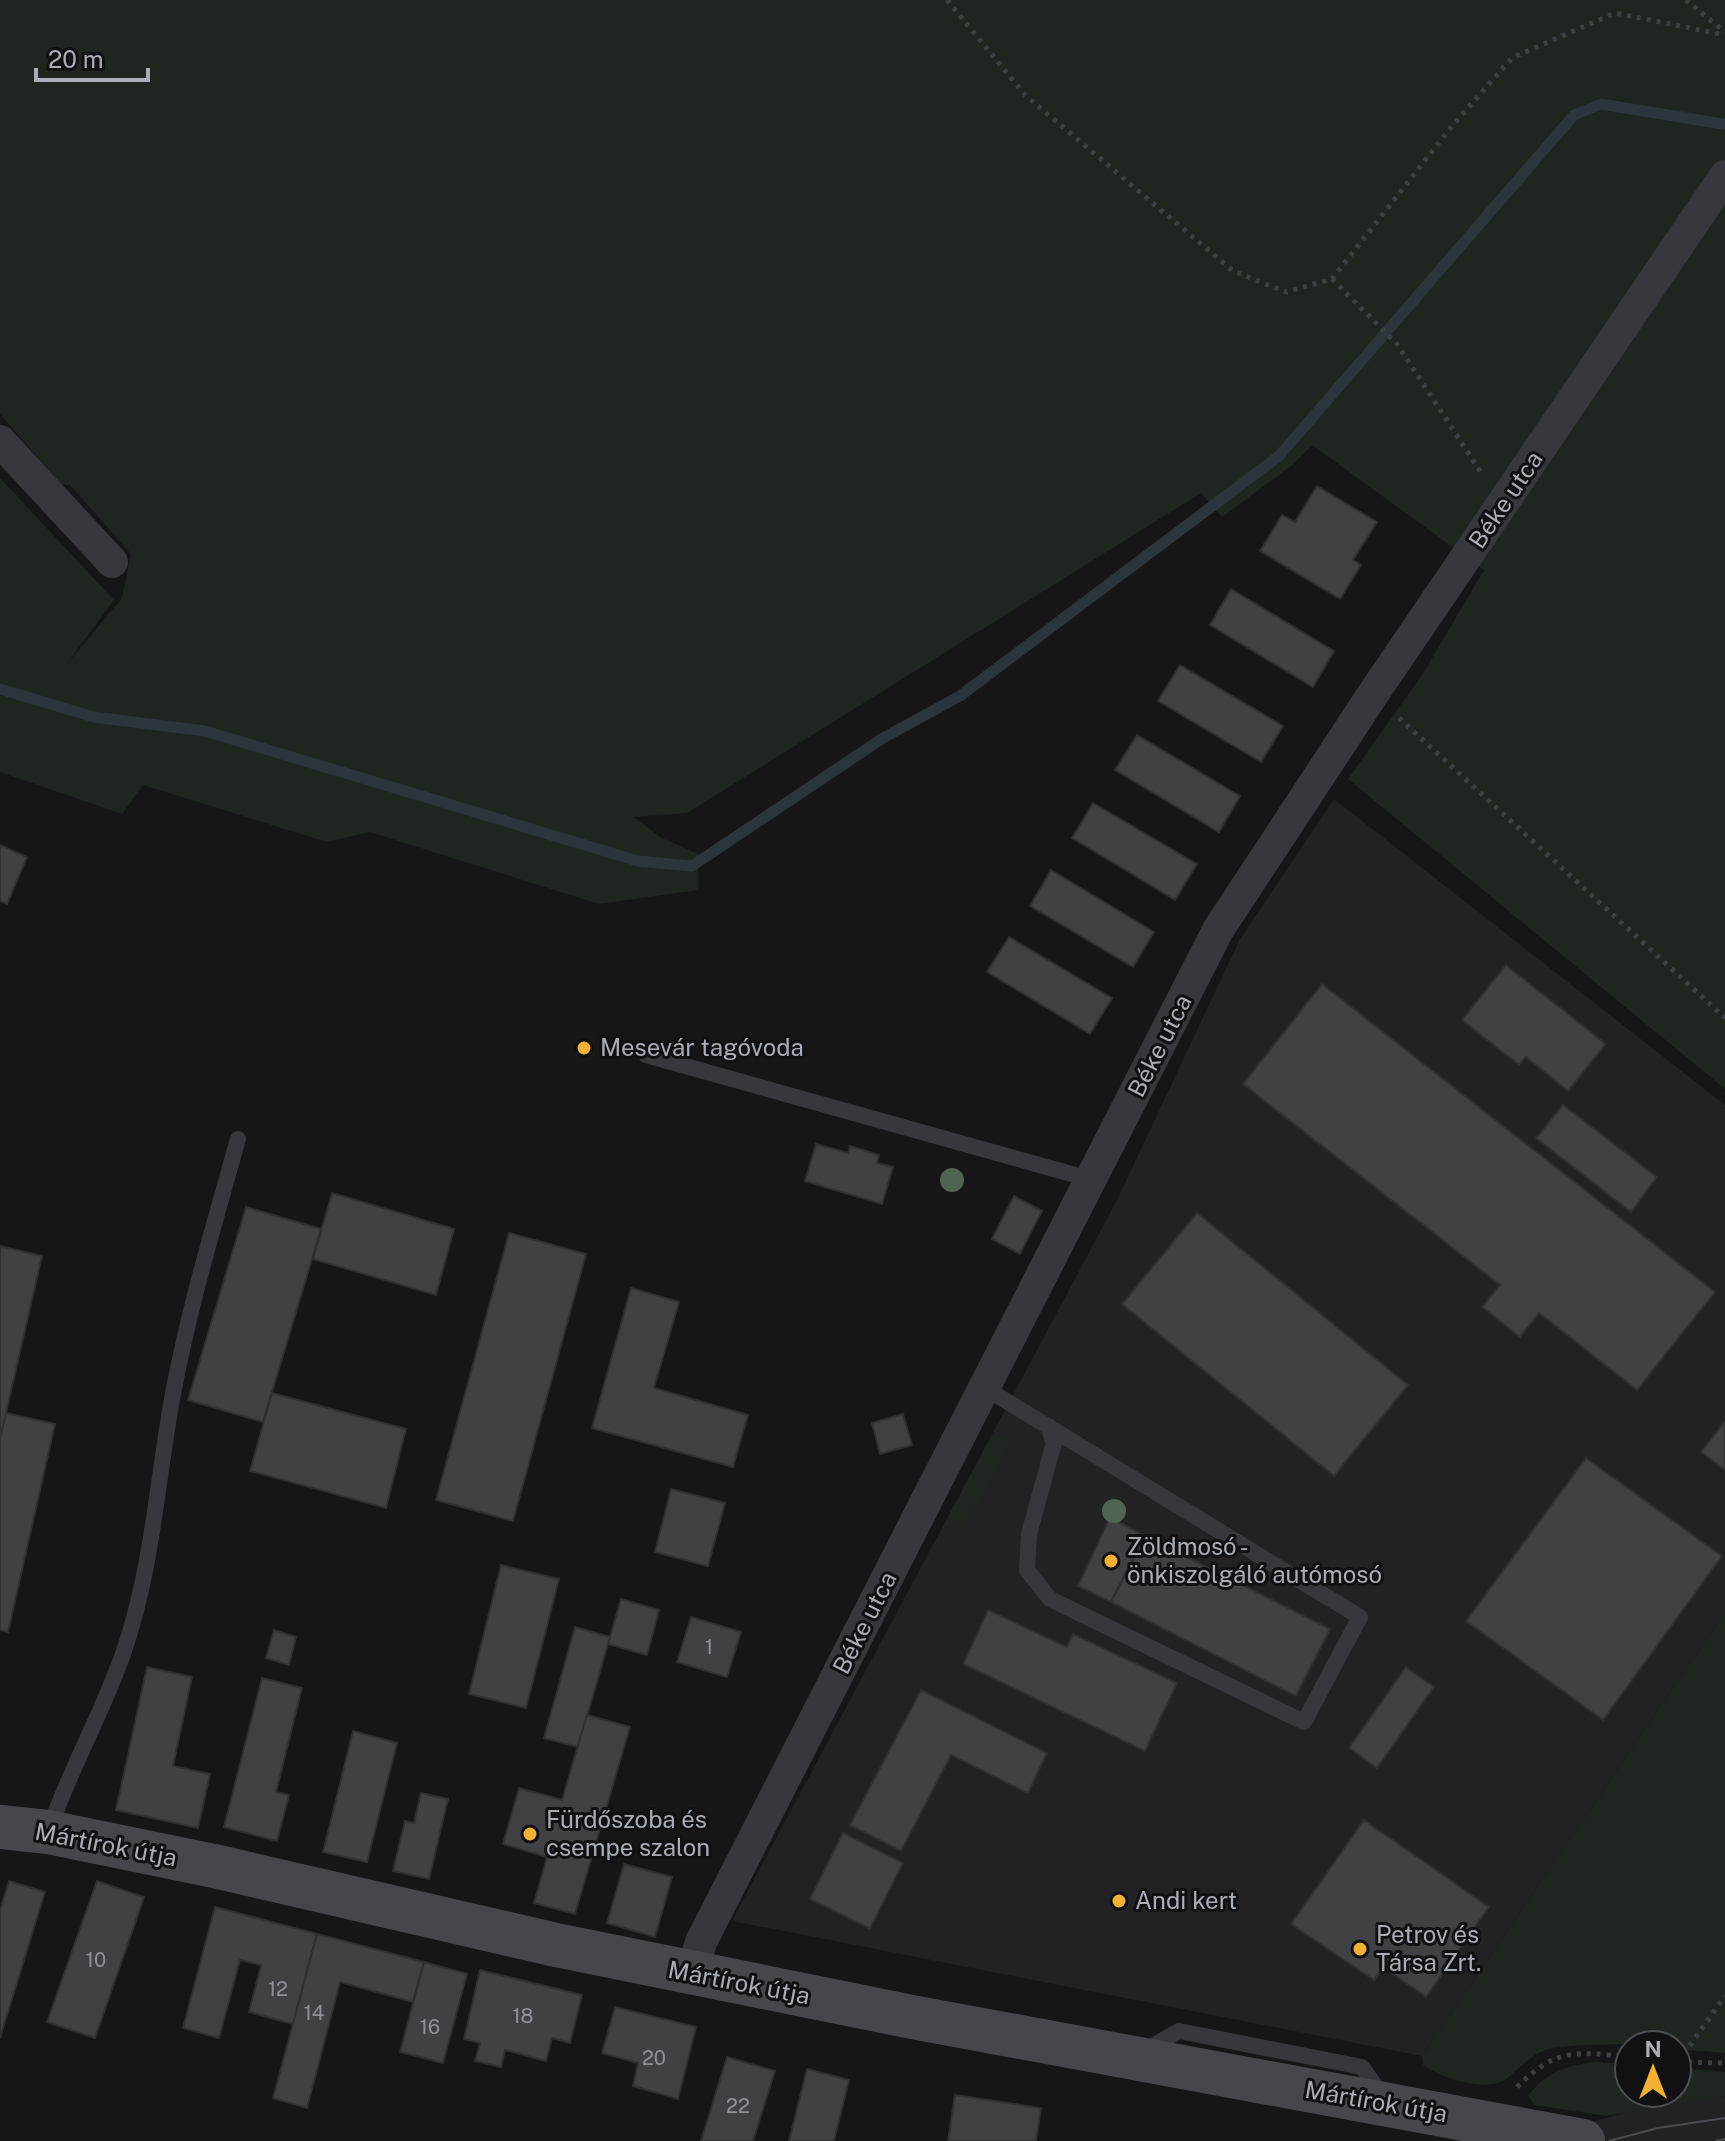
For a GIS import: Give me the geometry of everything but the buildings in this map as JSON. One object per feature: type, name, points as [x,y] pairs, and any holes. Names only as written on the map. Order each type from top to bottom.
[{"type":"main road","name":"Mártírok útja","points":[[0,1827],[48,1832],[214,1866],[692,1974],[1583,2141]]},
{"type":"street","name":"Béke utca","points":[[692,1974],[701,1942],[1093,1180],[1218,930],[1373,694],[1725,176]]},
{"type":"street","points":[[0,441],[112,562]]},
{"type":"lane","points":[[646,1055],[1093,1180]]},
{"type":"lane","points":[[48,1832],[63,1786],[124,1650],[155,1528],[171,1401],[193,1302],[238,1139]]},
{"type":"lane","points":[[985,1388],[1048,1426],[1360,1617],[1304,1722],[1050,1599],[1027,1570],[1029,1534],[1054,1443],[1048,1426]]},
{"type":"path","points":[[947,0],[1025,95],[1233,271],[1286,292],[1332,279],[1452,126],[1512,58],[1615,13],[1725,33]]},
{"type":"path","points":[[1686,0],[1725,33]]},
{"type":"path","points":[[1332,279],[1397,344],[1502,505]]},
{"type":"path","points":[[1373,694],[1725,1018]]},
{"type":"path","points":[[1693,2041],[1725,1996]]},
{"type":"path","points":[[1482,2121],[1540,2063],[1579,2052],[1613,2055]]},
{"type":"path","points":[[1693,2062],[1725,2063]]},
{"type":"shaded area","points":[[0,0],[1725,0],[1725,1089],[1348,779],[1422,675],[1484,570],[1312,445],[1291,466],[1222,517],[1201,493],[687,813],[634,817],[660,837],[698,854],[698,890],[599,904],[370,832],[327,842],[143,785],[122,814],[0,772],[0,478],[114,600],[66,665],[122,598],[131,554],[70,485],[61,484],[0,414]]},
{"type":"shaded area","points":[[1334,799],[1725,1105],[1725,1612],[1422,2056],[732,1921],[1116,1202],[1240,939]]},
{"type":"shaded area","points":[[1004,1436],[1009,1447],[964,1527],[948,1517],[991,1437]]},
{"type":"shaded area","points":[[1725,1612],[1725,2053],[1693,2050],[1693,2029],[1613,2029],[1613,2044],[1546,2050],[1533,2056],[1506,2079],[1487,2085],[1441,2075],[1423,2065],[1422,2056]]},
{"type":"shaded area","points":[[1613,2063],[1613,2109],[1648,2109],[1606,2116],[1535,2105],[1528,2096],[1535,2087],[1550,2075],[1576,2065]]},
{"type":"shaded area","points":[[1693,2069],[1725,2072],[1725,2096],[1693,2101]]},
{"type":"shaded area","points":[[1725,2096],[1725,2141],[1521,2141],[1639,2109],[1693,2109],[1693,2100]]},
{"type":"waterway","points":[[0,689],[94,717],[205,731],[638,861],[692,866],[883,738],[960,696],[1279,456],[1574,115],[1601,104],[1723,124]]},
{"type":"tram line","points":[[1609,2141],[1658,2128],[1725,2118]]},
{"type":"tram line","points":[[1716,2141],[1725,2139]]},
{"type":"place","name":"Mesevár tagóvoda","points":[[584,1048]]},
{"type":"place","name":"Zöldmosó - önkiszolgáló autómosó","points":[[1111,1561]]},
{"type":"place","name":"Fürdőszoba és csempe szalon","points":[[530,1834]]},
{"type":"place","name":"Andi kert","points":[[1119,1901]]},
{"type":"place","name":"Petrov és Társa Zrt.","points":[[1360,1949]]}]
